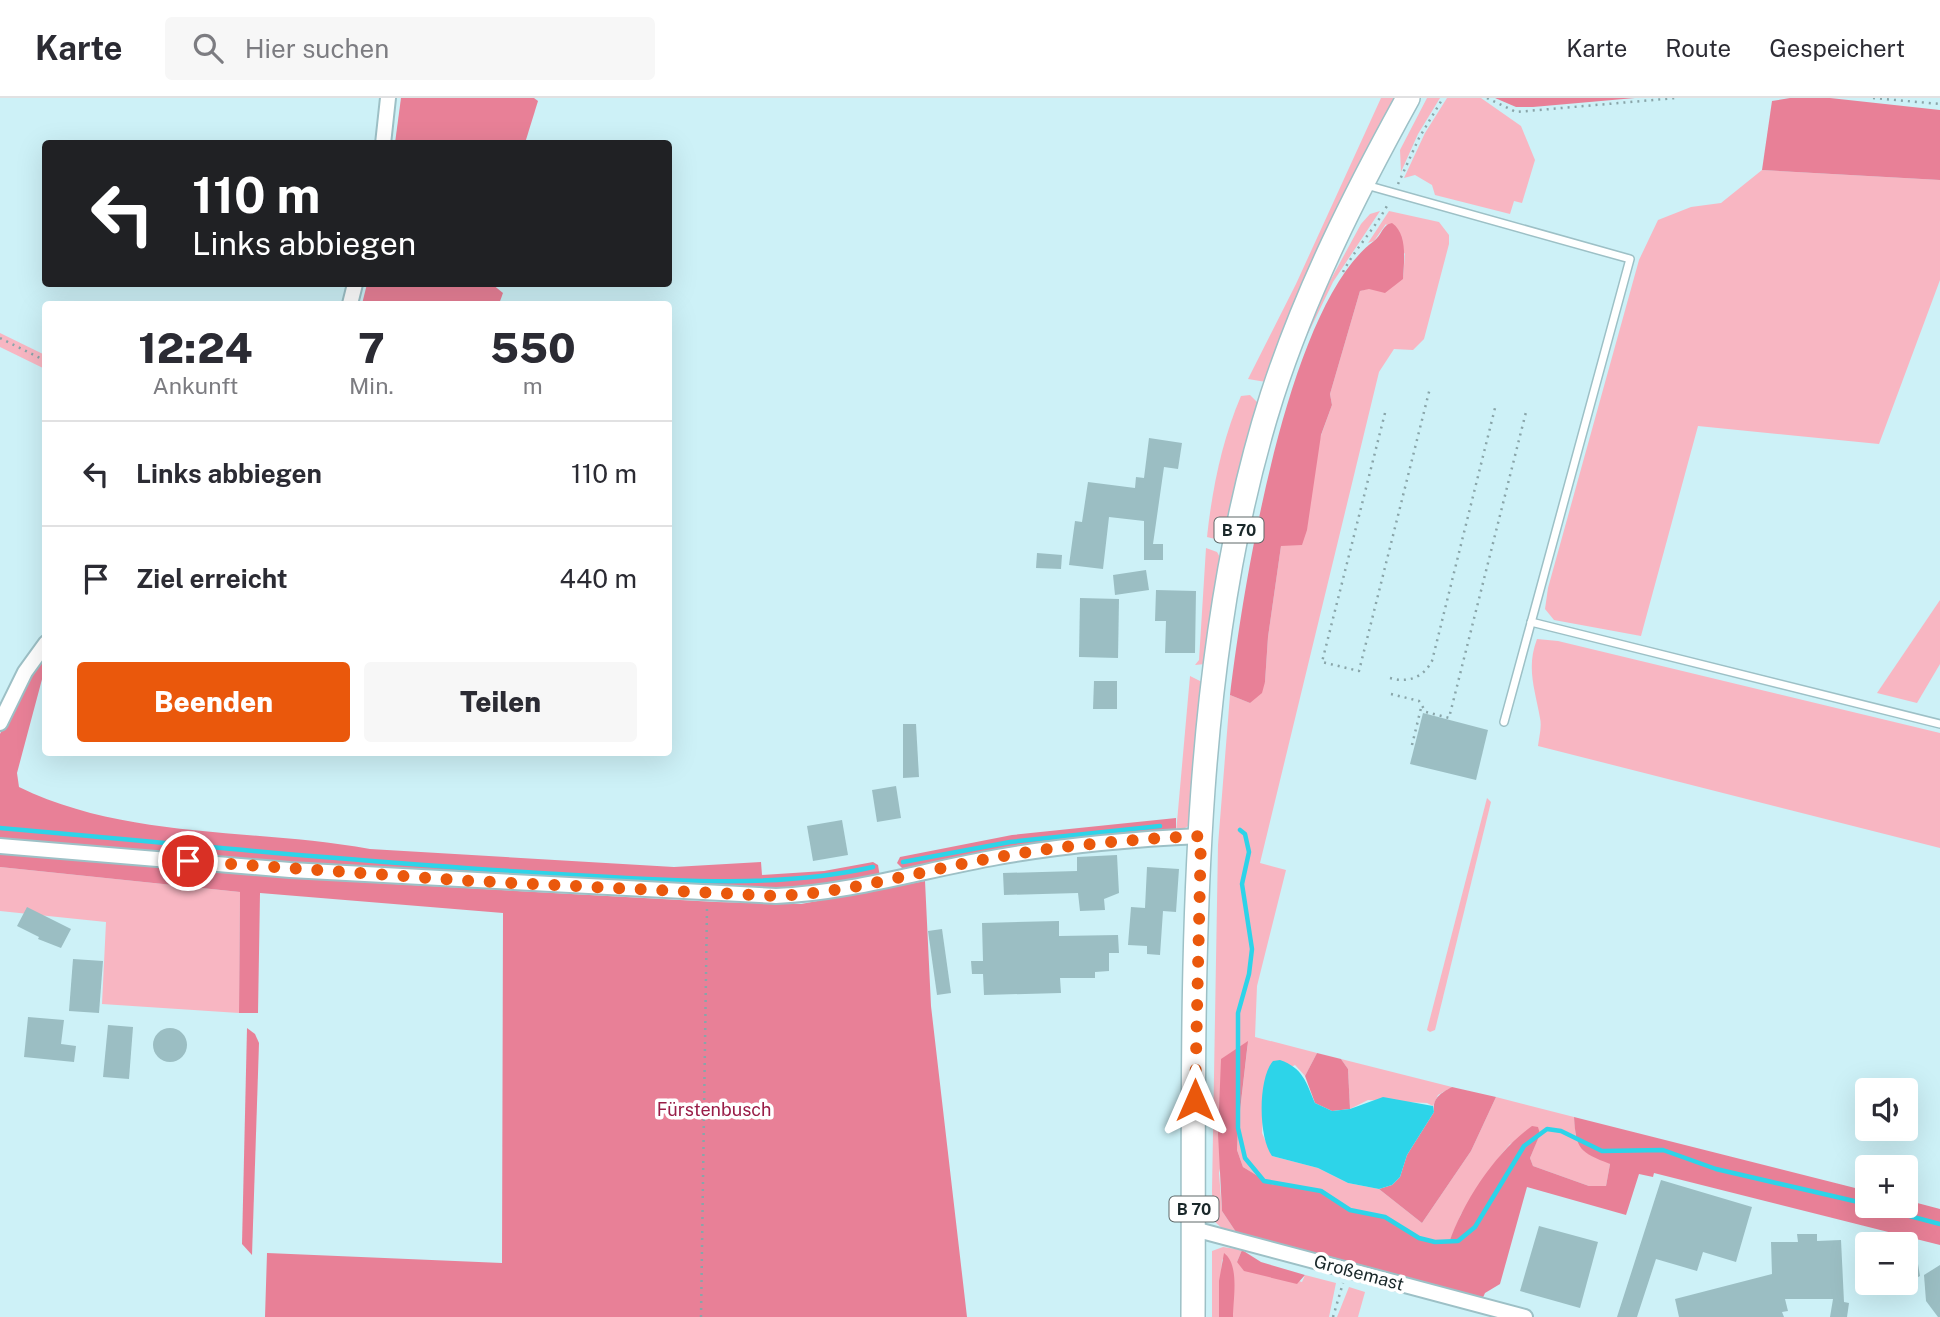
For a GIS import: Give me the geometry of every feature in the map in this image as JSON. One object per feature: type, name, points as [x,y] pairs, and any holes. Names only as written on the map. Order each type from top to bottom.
[{"type":"main road","name":"B 70","points":[[1193,1317],[1196,960],[1201,836],[1218,656],[1231,565],[1249,483],[1283,364],[1335,238],[1408,98]]},
{"type":"street","points":[[383,140],[388,98]]},
{"type":"street","points":[[0,723],[25,672],[42,649]]},
{"type":"street","points":[[0,846],[290,870],[707,894],[796,895],[1000,856],[1097,844],[1201,836]]},
{"type":"street","name":"Großemast","points":[[1194,1229],[1525,1317]]},
{"type":"lane","points":[[1362,184],[1630,259],[1504,722]]},
{"type":"lane","points":[[1531,622],[1940,724]]},
{"type":"path","points":[[1402,174],[1443,98]]},
{"type":"path","points":[[1487,98],[1517,112],[1676,98]]},
{"type":"path","points":[[1872,98],[1940,104]]},
{"type":"path","points":[[1341,274],[1385,211]]},
{"type":"path","points":[[0,338],[42,359]]},
{"type":"path","points":[[1385,413],[1322,662],[1359,671],[1430,388]]},
{"type":"path","points":[[1390,678],[1405,680],[1416,677],[1432,661],[1496,404]]},
{"type":"path","points":[[1391,694],[1419,701],[1426,712],[1449,718],[1526,412]]},
{"type":"path","points":[[1412,745],[1422,706]]},
{"type":"path","points":[[701,1317],[707,894]]},
{"type":"path","points":[[1333,1317],[1347,1270]]},
{"type":"shaded area","points":[[1381,98],[1396,98],[1266,382],[1248,379],[1296,284]]},
{"type":"shaded area","points":[[1427,98],[1440,98],[1418,134],[1401,172],[1400,150]]},
{"type":"shaded area","points":[[1447,98],[1481,98],[1521,126],[1535,160],[1522,203],[1514,201],[1510,214],[1435,195],[1432,185],[1415,175],[1404,178],[1425,133]]},
{"type":"shaded area","points":[[1762,170],[1940,180],[1940,280],[1879,444],[1698,426],[1641,636],[1554,620],[1545,609],[1548,588],[1639,260],[1658,220],[1691,207],[1721,203]]},
{"type":"shaded area","points":[[1380,211],[1333,282],[1302,346],[1311,316],[1361,224],[1370,214]]},
{"type":"shaded area","points":[[1389,211],[1439,222],[1449,235],[1449,244],[1424,339],[1413,350],[1394,349],[1379,372],[1260,863],[1286,870],[1257,986],[1255,1037],[1317,1053],[1305,1076],[1295,1065],[1265,1081],[1262,1133],[1272,1156],[1318,1168],[1348,1183],[1379,1189],[1422,1223],[1471,1151],[1496,1097],[1574,1117],[1576,1139],[1610,1164],[1606,1186],[1589,1186],[1533,1166],[1530,1158],[1540,1133],[1510,1144],[1461,1214],[1449,1243],[1419,1238],[1358,1213],[1321,1191],[1271,1184],[1243,1167],[1237,1150],[1248,1042],[1219,1173],[1222,1211],[1238,1235],[1225,1231],[1213,1220],[1212,1191],[1218,845],[1230,695],[1250,703],[1265,682],[1268,637],[1281,546],[1332,405],[1330,394],[1360,291],[1403,278],[1405,254],[1386,224],[1374,241],[1368,243]]},
{"type":"shaded area","points":[[0,333],[42,354],[42,368],[0,347]]},
{"type":"shaded area","points":[[1250,395],[1259,404],[1227,535],[1215,539],[1207,537],[1215,483],[1228,430],[1241,396]]},
{"type":"shaded area","points":[[1206,548],[1217,552],[1222,561],[1205,664],[1195,665],[1199,660]]},
{"type":"shaded area","points":[[1940,600],[1940,664],[1917,703],[1877,693]]},
{"type":"shaded area","points":[[1537,639],[1558,641],[1940,733],[1940,848],[1538,746],[1541,721],[1532,669]]},
{"type":"shaded area","points":[[1190,676],[1204,683],[1192,824],[1176,833]]},
{"type":"shaded area","points":[[1487,798],[1491,802],[1435,1030],[1430,1032],[1427,1030]]},
{"type":"shaded area","points":[[0,867],[240,892],[239,1013],[102,1004],[106,922],[0,911]]},
{"type":"shaded area","points":[[1341,1059],[1452,1087],[1438,1095],[1433,1106],[1427,1103],[1368,1100],[1350,1109],[1348,1069]]},
{"type":"shaded area","points":[[1223,1247],[1242,1250],[1237,1262],[1302,1282],[1305,1275],[1336,1283],[1329,1317],[1233,1317],[1233,1270],[1222,1259],[1219,1317],[1212,1317],[1212,1251]]},
{"type":"shaded area","points":[[1349,1287],[1365,1292],[1358,1317],[1337,1317]]},
{"type":"green space","points":[[401,98],[534,98],[538,101],[526,140],[395,140]]},
{"type":"green space","points":[[1495,98],[1635,98],[1516,107]]},
{"type":"green space","points":[[1830,98],[1940,110],[1940,180],[1762,170],[1772,101]]},
{"type":"green space","points":[[1392,223],[1403,241],[1403,279],[1385,293],[1369,289],[1360,291],[1330,394],[1332,405],[1321,435],[1307,530],[1302,545],[1281,546],[1268,637],[1265,682],[1262,693],[1250,703],[1230,695],[1258,521],[1274,452],[1294,385],[1317,324],[1343,274],[1384,228]]},
{"type":"green space","points":[[366,287],[496,287],[503,293],[500,301],[363,301]]},
{"type":"green space","points":[[42,657],[42,679],[17,773],[19,787],[61,804],[104,816],[192,830],[326,842],[370,849],[674,867],[761,862],[762,875],[824,871],[873,862],[878,865],[880,877],[803,891],[343,870],[0,842],[0,734],[20,691]]},
{"type":"green space","points":[[1176,818],[1176,833],[904,870],[897,863],[900,857],[1012,835]]},
{"type":"green space","name":"Fürstenbusch","points":[[0,854],[358,882],[716,902],[801,904],[925,881],[931,1006],[967,1317],[265,1317],[267,1253],[502,1263],[503,913],[260,893],[258,1013],[239,1013],[240,892],[0,867]]},
{"type":"green space","points":[[247,1028],[255,1034],[259,1043],[252,1255],[242,1244]]},
{"type":"green space","points":[[1248,1041],[1237,1150],[1243,1167],[1271,1184],[1321,1191],[1351,1210],[1385,1217],[1419,1238],[1449,1243],[1463,1210],[1483,1178],[1506,1149],[1532,1126],[1538,1127],[1540,1134],[1530,1158],[1533,1166],[1589,1186],[1606,1186],[1610,1164],[1586,1153],[1578,1143],[1574,1117],[1855,1188],[1855,1218],[1918,1218],[1918,1203],[1940,1209],[1940,1245],[1918,1239],[1918,1232],[1888,1232],[1654,1173],[1653,1177],[1639,1174],[1626,1215],[1527,1187],[1500,1284],[1485,1293],[1481,1302],[1238,1235],[1222,1211],[1218,1134],[1221,1059]]},
{"type":"green space","points":[[1317,1053],[1341,1059],[1348,1069],[1350,1109],[1332,1111],[1315,1103],[1305,1076]]},
{"type":"green space","points":[[1452,1087],[1496,1097],[1471,1151],[1422,1223],[1379,1189],[1392,1185],[1400,1177],[1407,1155],[1434,1112],[1436,1100]]},
{"type":"green space","points":[[1242,1250],[1261,1262],[1305,1275],[1297,1284],[1244,1271],[1237,1262]]},
{"type":"green space","points":[[1224,1253],[1229,1258],[1234,1274],[1233,1317],[1219,1317],[1219,1281]]},
{"type":"water","points":[[1280,1060],[1299,1072],[1315,1103],[1332,1111],[1350,1109],[1383,1097],[1433,1106],[1434,1112],[1407,1155],[1400,1177],[1392,1185],[1379,1189],[1348,1183],[1318,1168],[1272,1156],[1264,1136],[1262,1094],[1268,1069],[1273,1061]]},
{"type":"building","points":[[1149,438],[1182,443],[1178,469],[1164,467],[1153,544],[1163,544],[1163,560],[1144,560],[1144,521],[1109,517],[1103,569],[1069,565],[1075,521],[1082,522],[1088,482],[1135,488],[1136,477],[1144,478]]},
{"type":"building","points":[[1037,553],[1062,555],[1061,569],[1036,568]]},
{"type":"building","points":[[1146,570],[1149,590],[1115,595],[1113,575]]},
{"type":"building","points":[[1156,590],[1196,591],[1195,653],[1165,653],[1166,621],[1155,621]]},
{"type":"building","points":[[1080,598],[1119,599],[1118,658],[1079,657]]},
{"type":"building","points":[[1094,681],[1117,681],[1117,709],[1093,709]]},
{"type":"building","points":[[1423,713],[1488,730],[1476,780],[1410,764]]},
{"type":"building","points":[[903,724],[916,724],[919,777],[903,778]]},
{"type":"building","points":[[896,786],[901,818],[877,822],[872,790]]},
{"type":"building","points":[[842,820],[848,855],[813,861],[807,826]]},
{"type":"building","points":[[1117,855],[1119,893],[1104,899],[1105,910],[1080,911],[1078,893],[1004,895],[1003,873],[1077,871],[1077,857]]},
{"type":"building","points":[[1147,867],[1179,869],[1176,912],[1163,911],[1160,955],[1147,954],[1147,946],[1128,945],[1131,907],[1145,908]]},
{"type":"building","points":[[27,907],[71,929],[61,948],[38,939],[39,937],[17,926]]},
{"type":"building","points":[[1059,921],[1059,936],[1118,935],[1119,953],[1109,953],[1109,971],[1095,972],[1095,978],[1060,978],[1061,993],[984,995],[983,974],[972,974],[971,961],[983,961],[982,923]]},
{"type":"building","points":[[942,929],[951,993],[937,995],[928,931]]},
{"type":"building","points":[[73,959],[103,961],[99,1013],[69,1011]]},
{"type":"building","points":[[28,1017],[64,1020],[61,1044],[76,1046],[74,1062],[24,1057]]},
{"type":"building","points":[[108,1025],[133,1027],[129,1079],[103,1077]]},
{"type":"building","points":[[170,1028],[182,1033],[187,1045],[182,1057],[170,1062],[158,1057],[153,1045],[158,1033]]},
{"type":"building","points":[[1661,1180],[1752,1207],[1736,1262],[1703,1252],[1697,1271],[1656,1259],[1637,1317],[1617,1317]]},
{"type":"building","points":[[1539,1226],[1598,1242],[1580,1308],[1520,1291]]},
{"type":"building","points":[[1797,1234],[1817,1234],[1817,1241],[1841,1240],[1844,1302],[1849,1303],[1847,1317],[1830,1317],[1833,1299],[1785,1299],[1788,1311],[1782,1312],[1784,1317],[1679,1317],[1675,1299],[1772,1274],[1771,1242],[1798,1242]]},
{"type":"building","points":[[1940,1265],[1938,1317],[1926,1301],[1924,1275]]},
{"type":"waterway","points":[[903,862],[1010,842],[1160,826]]},
{"type":"waterway","points":[[0,828],[405,864],[665,880],[791,879],[873,867]]},
{"type":"waterway","points":[[1240,830],[1245,834],[1249,852],[1242,884],[1252,949],[1249,974],[1238,1013],[1238,1128],[1245,1158],[1264,1181],[1321,1191],[1350,1210],[1385,1217],[1419,1238],[1435,1242],[1458,1241],[1475,1227],[1524,1146],[1547,1129],[1561,1131],[1602,1151],[1663,1150],[1716,1169],[1855,1201]]},
{"type":"waterway","points":[[1917,1218],[1940,1224]]},
{"type":"route","points":[[188,861],[473,881],[776,896],[821,892],[1000,856],[1097,844],[1201,836],[1196,960],[1195,1100]]}]
